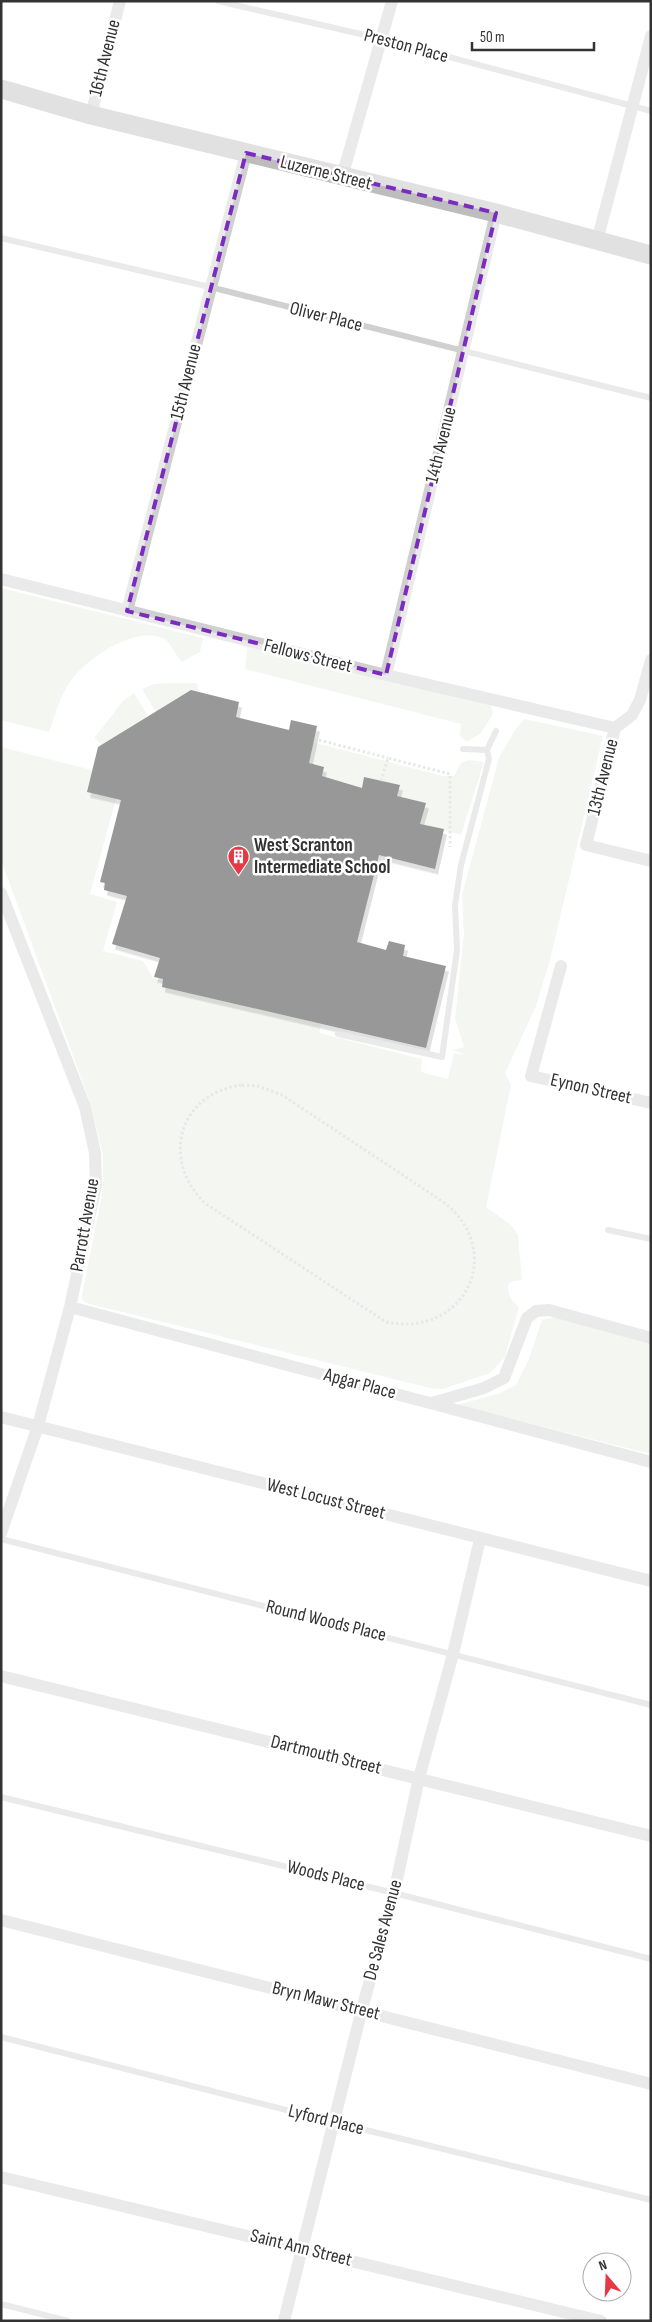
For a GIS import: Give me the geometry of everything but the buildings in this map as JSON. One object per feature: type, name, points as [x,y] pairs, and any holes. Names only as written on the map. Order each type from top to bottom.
[{"type":"street","name":"16th Avenue","points":[[91,115],[120,1]]},
{"type":"street","points":[[342,177],[392,1]]},
{"type":"street","points":[[597,241],[651,36]]},
{"type":"street","name":"Luzerne Street","points":[[1,89],[91,115],[496,213],[651,255]]},
{"type":"street","name":"15th Avenue","points":[[127,611],[246,153]]},
{"type":"street","name":"14th Avenue","points":[[386,676],[496,213]]},
{"type":"street","name":"Fellows Street","points":[[1,579],[386,676],[615,728]]},
{"type":"street","name":"13th Avenue","points":[[651,660],[640,700],[632,715],[615,728],[586,846],[651,861]]},
{"type":"street","name":"Parrott Avenue","points":[[1,893],[84,1107],[95,1153],[96,1185],[70,1307],[38,1426],[1,1534]]},
{"type":"street","name":"Eynon Street","points":[[561,966],[531,1076],[651,1103]]},
{"type":"street","name":"Apgar Place","points":[[70,1307],[651,1462]]},
{"type":"street","points":[[432,1403],[484,1388],[504,1378],[527,1318],[536,1311],[549,1310],[651,1338]]},
{"type":"street","name":"West Locust Street","points":[[1,1417],[651,1581]]},
{"type":"street","name":"De Sales Avenue","points":[[284,2321],[362,2009],[394,1893],[419,1778],[453,1654],[480,1539]]},
{"type":"street","name":"Dartmouth Street","points":[[1,1676],[651,1836]]},
{"type":"street","name":"Bryn Mawr Street","points":[[1,1920],[362,2009],[651,2084]]},
{"type":"street","name":"Saint Ann Street","points":[[1,2177],[601,2321]]},
{"type":"lane","name":"Preston Place","points":[[218,1],[382,40],[651,111]]},
{"type":"lane","name":"Oliver Place","points":[[1,238],[210,287],[651,398]]},
{"type":"lane","points":[[338,1034],[442,1058],[457,950],[455,905],[461,865],[490,759],[487,750],[496,731]]},
{"type":"lane","points":[[463,749],[487,750]]},
{"type":"lane","points":[[608,1230],[651,1239]]},
{"type":"lane","name":"Round Woods Place","points":[[1,1539],[651,1705]]},
{"type":"lane","name":"Woods Place","points":[[1,1797],[394,1893],[651,1959]]},
{"type":"lane","name":"Lyford Place","points":[[1,2037],[333,2122],[651,2200]]},
{"type":"lane","points":[[1,2304],[68,2321]]},
{"type":"path","points":[[319,740],[450,774],[450,848]]},
{"type":"path","points":[[381,781],[388,758]]},
{"type":"path","points":[[229,1086],[258,1086],[282,1095],[442,1201],[460,1218],[470,1236],[475,1259],[469,1286],[462,1298],[452,1309],[435,1319],[420,1324],[403,1326],[386,1322],[206,1204],[196,1194],[186,1179],[181,1162],[180,1142],[184,1126],[192,1112],[202,1101],[229,1086]]},
{"type":"highlighted area","points":[[246,153],[496,213],[386,675],[127,611]]},
{"type":"shaded area","points":[[1,588],[203,638],[200,652],[182,662],[166,640],[154,636],[141,636],[127,640],[100,654],[77,673],[63,693],[49,732],[1,720]]},
{"type":"shaded area","points":[[248,643],[490,701],[493,714],[481,733],[467,742],[460,736],[461,724],[245,669]]},
{"type":"shaded area","points":[[197,683],[199,692],[156,712],[142,689],[154,684]]},
{"type":"shaded area","points":[[134,693],[148,716],[102,745],[94,738],[123,701]]},
{"type":"shaded area","points":[[524,719],[603,736],[550,960],[536,1006],[505,1073],[511,1085],[486,1207],[511,1225],[518,1235],[522,1280],[513,1281],[508,1285],[510,1298],[519,1307],[505,1357],[490,1373],[443,1389],[434,1389],[86,1303],[82,1299],[82,1295],[103,1190],[103,1156],[90,1102],[1,860],[1,747],[92,770],[116,799],[90,894],[117,902],[103,951],[143,961],[153,978],[163,980],[162,987],[321,1024],[319,1033],[422,1059],[421,1072],[448,1079],[454,1053],[467,1055],[452,1050],[464,1047],[455,1018],[464,934],[462,895],[499,758],[515,730]]},
{"type":"shaded area","points":[[312,742],[443,776],[454,776],[461,763],[469,760],[484,762],[461,835],[420,824],[425,803],[397,796],[400,785],[364,777],[362,788],[322,776],[323,767],[309,763]]},
{"type":"shaded area","points":[[555,1317],[651,1342],[651,1454],[456,1405],[498,1394],[516,1385],[528,1361],[542,1320]]},
{"type":"place","name":"West Scranton Intermediate School","points":[[238,875]]}]
